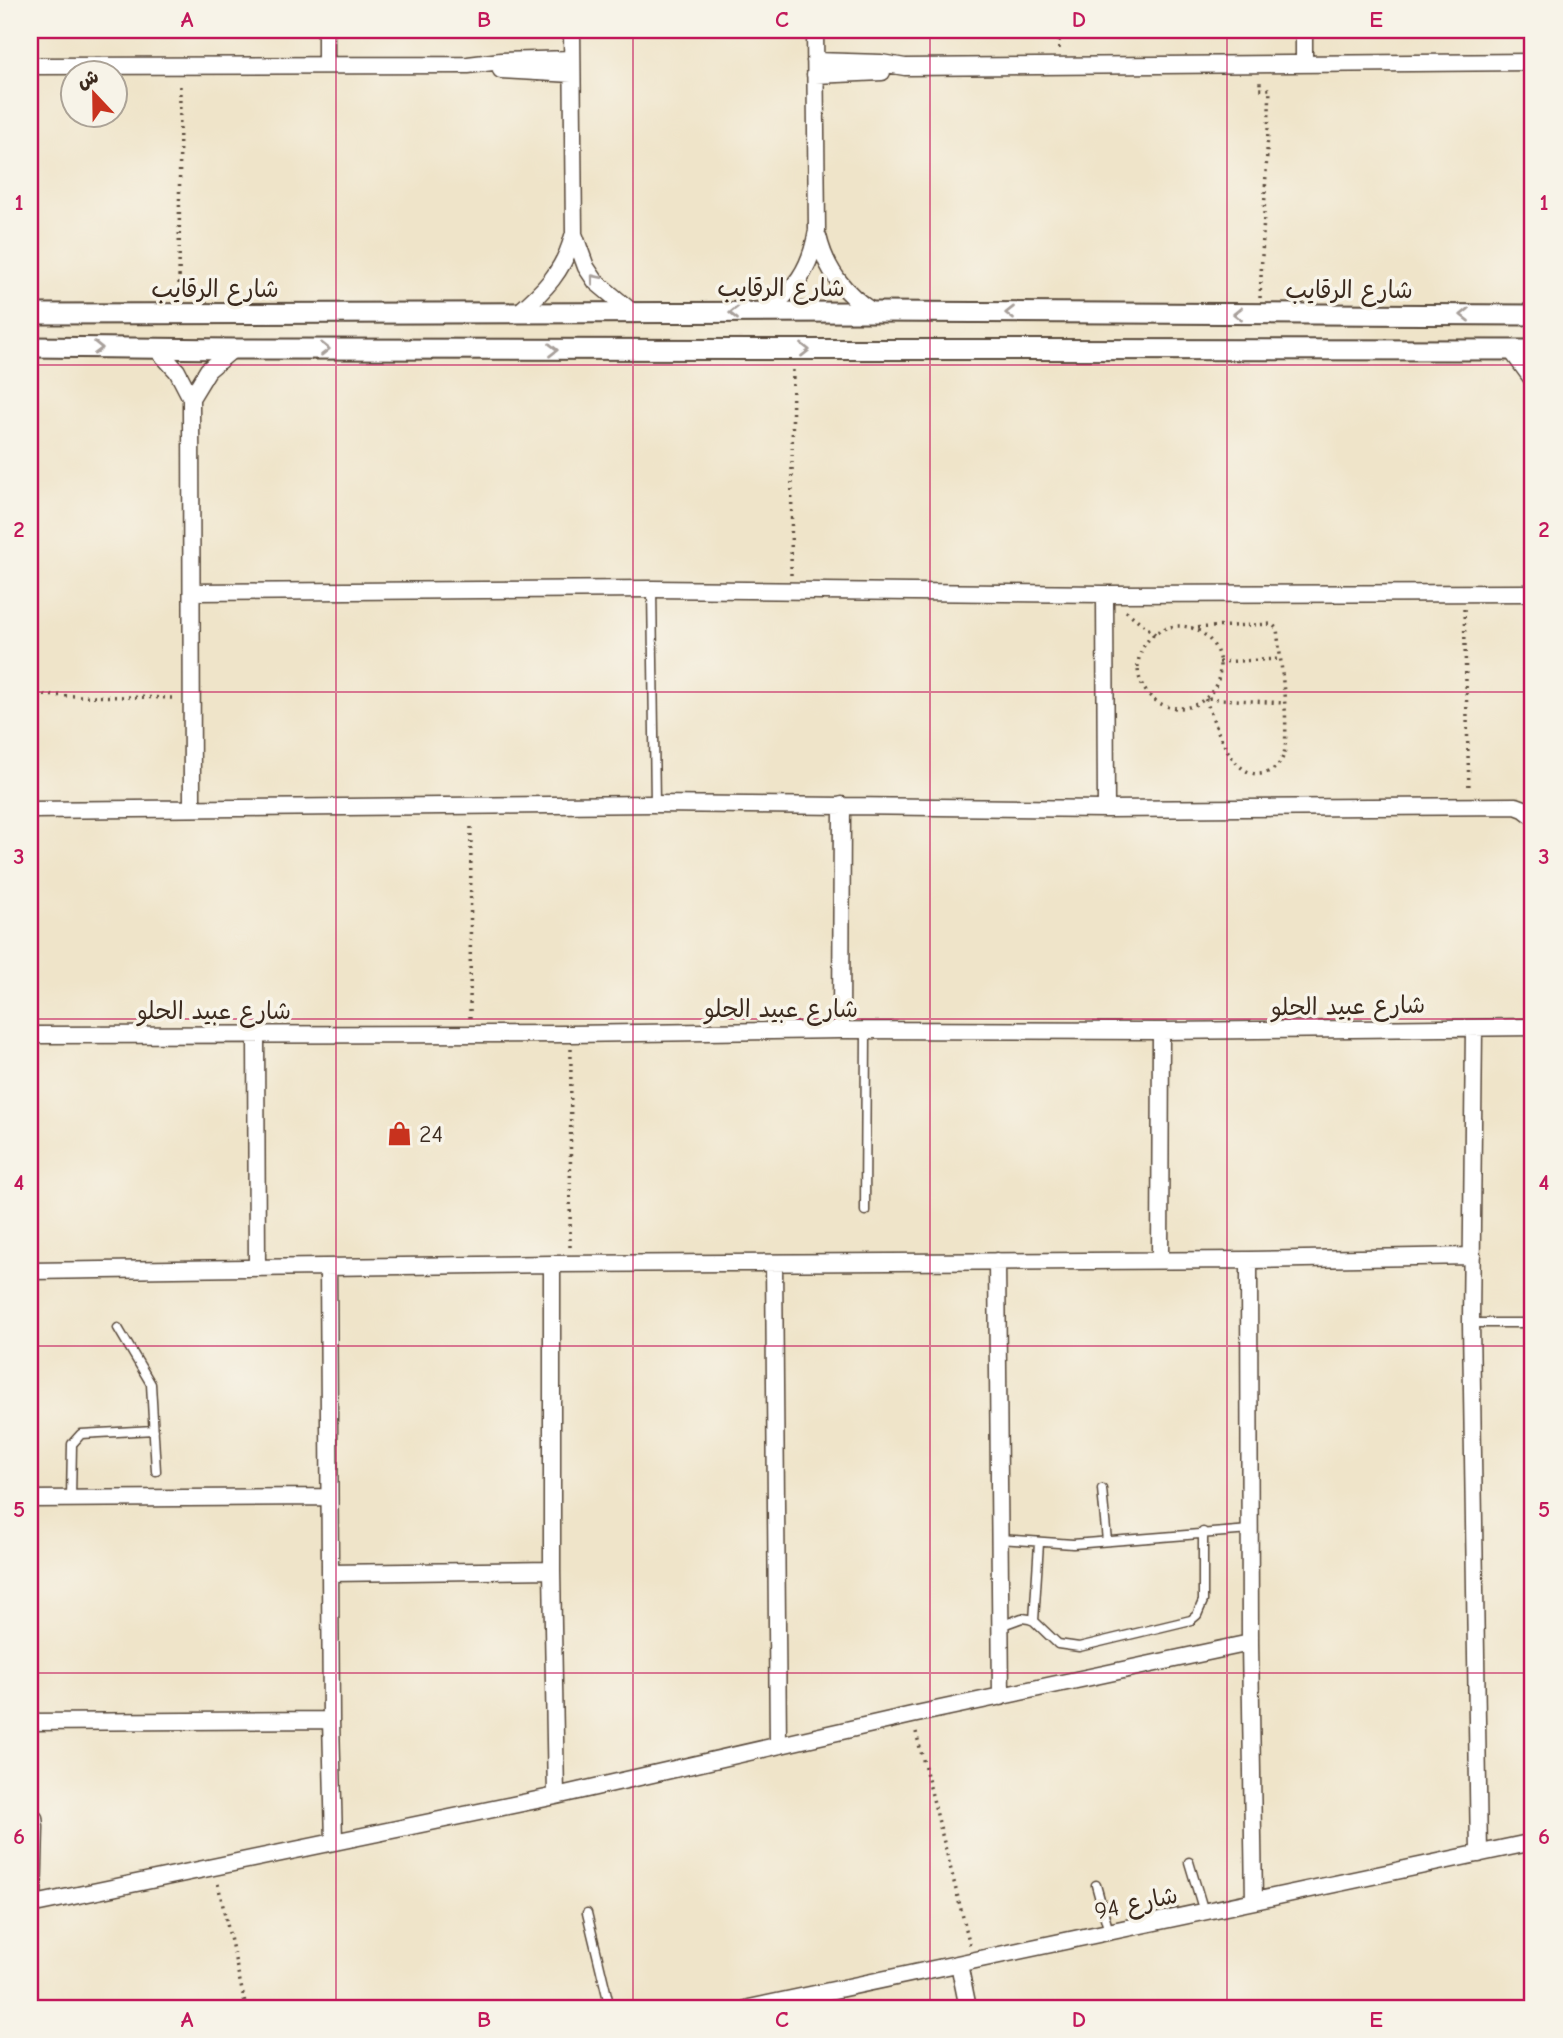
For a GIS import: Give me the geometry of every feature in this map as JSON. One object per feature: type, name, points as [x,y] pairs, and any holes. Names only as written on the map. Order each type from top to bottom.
[{"type":"street","points":[[326,30],[326,65]]},
{"type":"street","points":[[572,30],[574,234],[578,251],[591,275],[632,312]]},
{"type":"street","points":[[762,313],[780,302],[794,287],[806,270],[814,251],[817,230],[815,30]]},
{"type":"street","points":[[1304,30],[1304,64]]},
{"type":"street","points":[[30,66],[468,65],[501,61],[572,66]]},
{"type":"street","points":[[815,68],[872,73],[905,67],[1533,62]]},
{"type":"street","points":[[817,230],[830,269],[842,286],[873,312]]},
{"type":"street","points":[[517,314],[554,280],[563,265],[574,234]]},
{"type":"street","name":"شارع الرقايب","points":[[30,314],[873,312],[1533,315]]},
{"type":"street","points":[[30,347],[1533,350]]},
{"type":"street","points":[[157,349],[177,371],[191,398],[192,808]]},
{"type":"street","points":[[191,398],[208,370],[233,349]]},
{"type":"street","points":[[1511,350],[1533,380]]},
{"type":"street","points":[[192,592],[652,589],[1105,594],[1533,593]]},
{"type":"street","points":[[1105,594],[1106,809]]},
{"type":"street","points":[[30,810],[655,804],[1106,809],[1516,806],[1533,816]]},
{"type":"street","points":[[841,1030],[842,805]]},
{"type":"street","points":[[1487,807],[1516,813],[1525,819],[1533,830]]},
{"type":"street","name":"شارع عبيد الحلو","points":[[30,1035],[1533,1027]]},
{"type":"street","points":[[1474,1028],[1471,1323],[1479,1853]]},
{"type":"street","points":[[1160,1260],[1161,1031]]},
{"type":"street","points":[[256,1034],[257,1269]]},
{"type":"street","points":[[30,1271],[1472,1256]]},
{"type":"street","points":[[1249,1260],[1254,1901]]},
{"type":"street","points":[[997,1261],[1000,1697]]},
{"type":"street","points":[[774,1263],[778,1745]]},
{"type":"street","points":[[552,1264],[552,1570],[556,1796]]},
{"type":"street","points":[[328,1267],[334,1843]]},
{"type":"street","points":[[30,1499],[330,1497]]},
{"type":"street","points":[[330,1573],[552,1570]]},
{"type":"street","points":[[33,1904],[556,1796],[912,1715],[1250,1643]]},
{"type":"street","points":[[30,1721],[331,1720]]},
{"type":"street","name":"شارع 94","points":[[749,2008],[1533,1842]]},
{"type":"street","points":[[966,1962],[968,2008]]},
{"type":"lane","points":[[652,589],[655,804]]},
{"type":"lane","points":[[865,1211],[866,1031]]},
{"type":"lane","points":[[1471,1323],[1533,1323]]},
{"type":"lane","points":[[118,1328],[148,1377],[156,1471]]},
{"type":"lane","points":[[71,1499],[71,1451],[75,1438],[88,1433],[154,1430]]},
{"type":"lane","points":[[1102,1489],[1107,1541]]},
{"type":"lane","points":[[999,1539],[1073,1544],[1250,1530]]},
{"type":"lane","points":[[1000,1626],[1022,1618],[1034,1621],[1058,1644],[1072,1647],[1191,1620],[1197,1615],[1203,1601],[1203,1532]]},
{"type":"lane","points":[[1034,1621],[1039,1543]]},
{"type":"lane","points":[[30,1805],[38,1817],[39,1827],[33,1904]]},
{"type":"lane","points":[[1189,1861],[1204,1912]]},
{"type":"lane","points":[[1096,1885],[1109,1932]]},
{"type":"lane","points":[[587,1913],[610,2008]]},
{"type":"path","points":[[1259,314],[1270,89],[1260,89],[1260,64]]},
{"type":"path","points":[[179,314],[180,66]]},
{"type":"path","points":[[791,591],[793,350]]},
{"type":"path","points":[[1463,593],[1469,807]]},
{"type":"path","points":[[1105,594],[1155,634]]},
{"type":"path","points":[[1191,628],[1210,641],[1219,662],[1219,675],[1214,688],[1205,698],[1185,707],[1163,705],[1146,692],[1138,672],[1141,650],[1155,634],[1178,626],[1191,628],[1272,624],[1277,629],[1285,746],[1277,767],[1266,773],[1255,774],[1244,771],[1235,763],[1205,698]]},
{"type":"path","points":[[1219,662],[1280,659]]},
{"type":"path","points":[[30,695],[192,698]]},
{"type":"path","points":[[1205,698],[1283,704]]},
{"type":"path","points":[[470,1034],[471,807]]},
{"type":"path","points":[[570,1034],[570,1264]]},
{"type":"path","points":[[912,1715],[966,1962]]},
{"type":"path","points":[[214,1867],[246,2008]]},
{"type":"place","name":"24","points":[[399,1134]]}]
